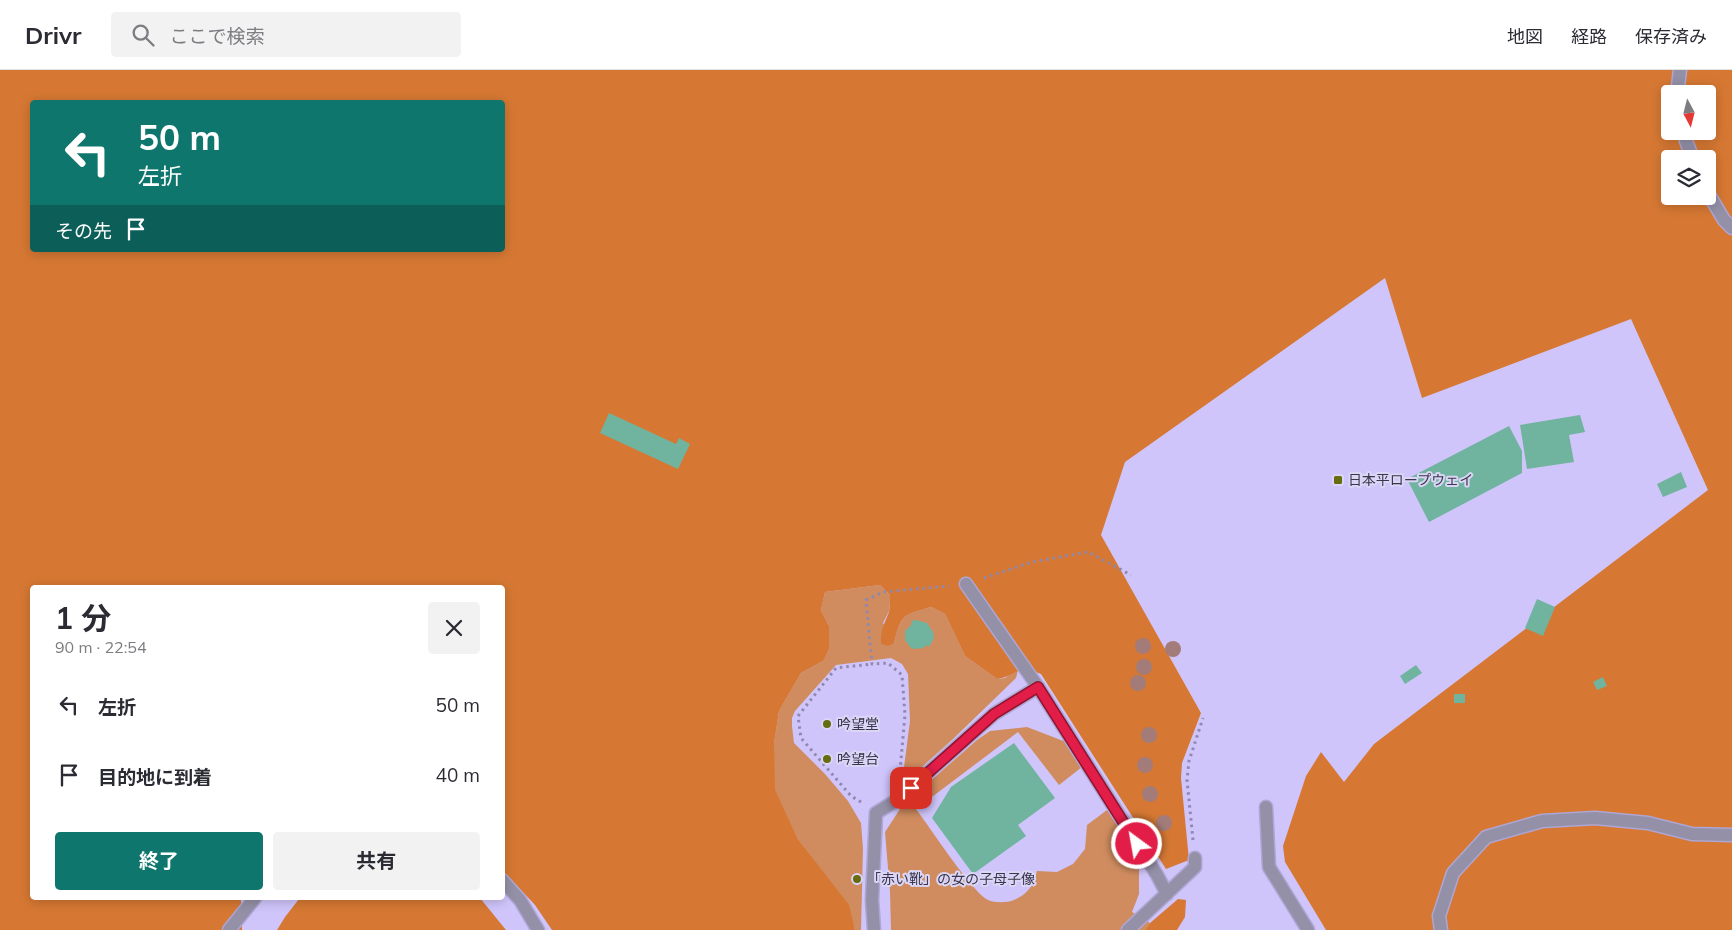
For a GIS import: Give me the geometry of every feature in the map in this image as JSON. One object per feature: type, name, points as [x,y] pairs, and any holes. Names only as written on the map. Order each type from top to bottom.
[{"type":"street","points":[[1678,85],[1680,70]]},
{"type":"street","points":[[1715,205],[1724,220],[1732,228]]},
{"type":"street","points":[[966,584],[1038,687],[1157,875],[1167,894]]},
{"type":"street","points":[[874,930],[872,900],[876,812],[897,800],[994,714],[1038,687]]},
{"type":"street","points":[[1266,806],[1269,867],[1308,930]]},
{"type":"street","points":[[1441,930],[1440,916],[1454,873],[1486,837],[1542,821],[1594,818],[1648,823],[1692,834],[1732,836]]},
{"type":"street","points":[[1128,930],[1195,867],[1195,858]]},
{"type":"street","points":[[505,883],[520,900],[535,925]]},
{"type":"street","points":[[228,930],[253,900]]},
{"type":"path","points":[[872,664],[866,600],[883,592],[966,584],[1032,562],[1088,552],[1131,575]]},
{"type":"path","points":[[876,812],[851,796],[801,738],[798,716],[836,668],[888,663],[902,675],[905,715],[900,770],[896,778]]},
{"type":"path","points":[[1195,858],[1187,780],[1189,761],[1203,718]]},
{"type":"shaded area","points":[[0,70],[1732,70],[1732,930],[1326,930],[1285,862],[1283,846],[1306,776],[1321,752],[1344,782],[1374,744],[1708,490],[1631,319],[1422,398],[1385,278],[1125,462],[1101,535],[1201,713],[1182,763],[1181,778],[1189,860],[1166,869],[1041,674],[1025,668],[997,679],[965,656],[945,614],[931,607],[905,617],[899,626],[894,643],[888,646],[881,643],[882,630],[889,612],[890,595],[880,585],[825,592],[821,610],[829,626],[829,648],[823,661],[801,673],[779,711],[774,744],[775,790],[798,839],[849,905],[855,930],[552,930],[535,905],[505,873],[505,585],[30,585],[30,900],[241,900],[242,930],[0,930]]},
{"type":"shaded area","points":[[880,585],[890,595],[889,611],[883,623],[894,643],[899,626],[905,617],[931,607],[945,614],[965,656],[997,679],[1005,678],[1019,666],[1016,678],[952,740],[894,792],[903,775],[910,721],[908,674],[902,664],[891,658],[836,665],[795,711],[792,718],[794,743],[825,774],[848,801],[861,823],[863,849],[861,930],[855,930],[847,904],[798,839],[774,790],[774,744],[779,711],[801,673],[823,661],[829,626],[821,610],[825,592]]},
{"type":"shaded area","points":[[1027,727],[1066,742],[1082,767],[1059,785],[1018,732],[916,809],[972,885],[988,900],[994,902],[1008,902],[1019,898],[1032,885],[1037,871],[1057,872],[1073,864],[1085,849],[1087,825],[1107,810],[1139,858],[1139,894],[1132,912],[1150,923],[1145,930],[891,930],[885,832],[902,806],[977,740],[990,731]]},
{"type":"shaded area","points":[[1178,899],[1186,900],[1185,917],[1177,930],[1145,930],[1150,923]]},
{"type":"shaded area","points":[[298,900],[482,900],[506,930],[277,930]]},
{"type":"building","points":[[609,413],[676,444],[679,438],[690,444],[678,469],[600,433]]},
{"type":"building","points":[[1580,415],[1585,432],[1569,435],[1574,462],[1527,469],[1520,425]]},
{"type":"building","points":[[1509,426],[1522,451],[1522,473],[1429,522],[1407,479]]},
{"type":"building","points":[[1681,472],[1687,487],[1663,497],[1657,484]]},
{"type":"building","points":[[1537,599],[1555,607],[1543,636],[1525,628]]},
{"type":"building","points":[[916,620],[927,623],[933,632],[934,638],[929,647],[927,645],[923,648],[914,649],[905,640],[905,631],[912,624],[911,621]]},
{"type":"building","points":[[1416,665],[1422,673],[1405,684],[1400,676]]},
{"type":"building","points":[[1603,677],[1607,686],[1597,690],[1593,682]]},
{"type":"building","points":[[1454,694],[1465,694],[1465,703],[1454,703]]},
{"type":"building","points":[[1014,743],[1055,798],[1018,825],[1026,836],[973,874],[932,818],[951,787]]},
{"type":"place","name":"日本平ロープウェイ","points":[[1338,480]]},
{"type":"place","name":"吟望堂","points":[[827,724]]},
{"type":"place","name":"吟望台","points":[[827,759]]},
{"type":"place","name":"「赤い靴」の女の子母子像","points":[[857,879]]},
{"type":"route","points":[[911,788],[994,714],[1038,687],[1137,844]]}]
